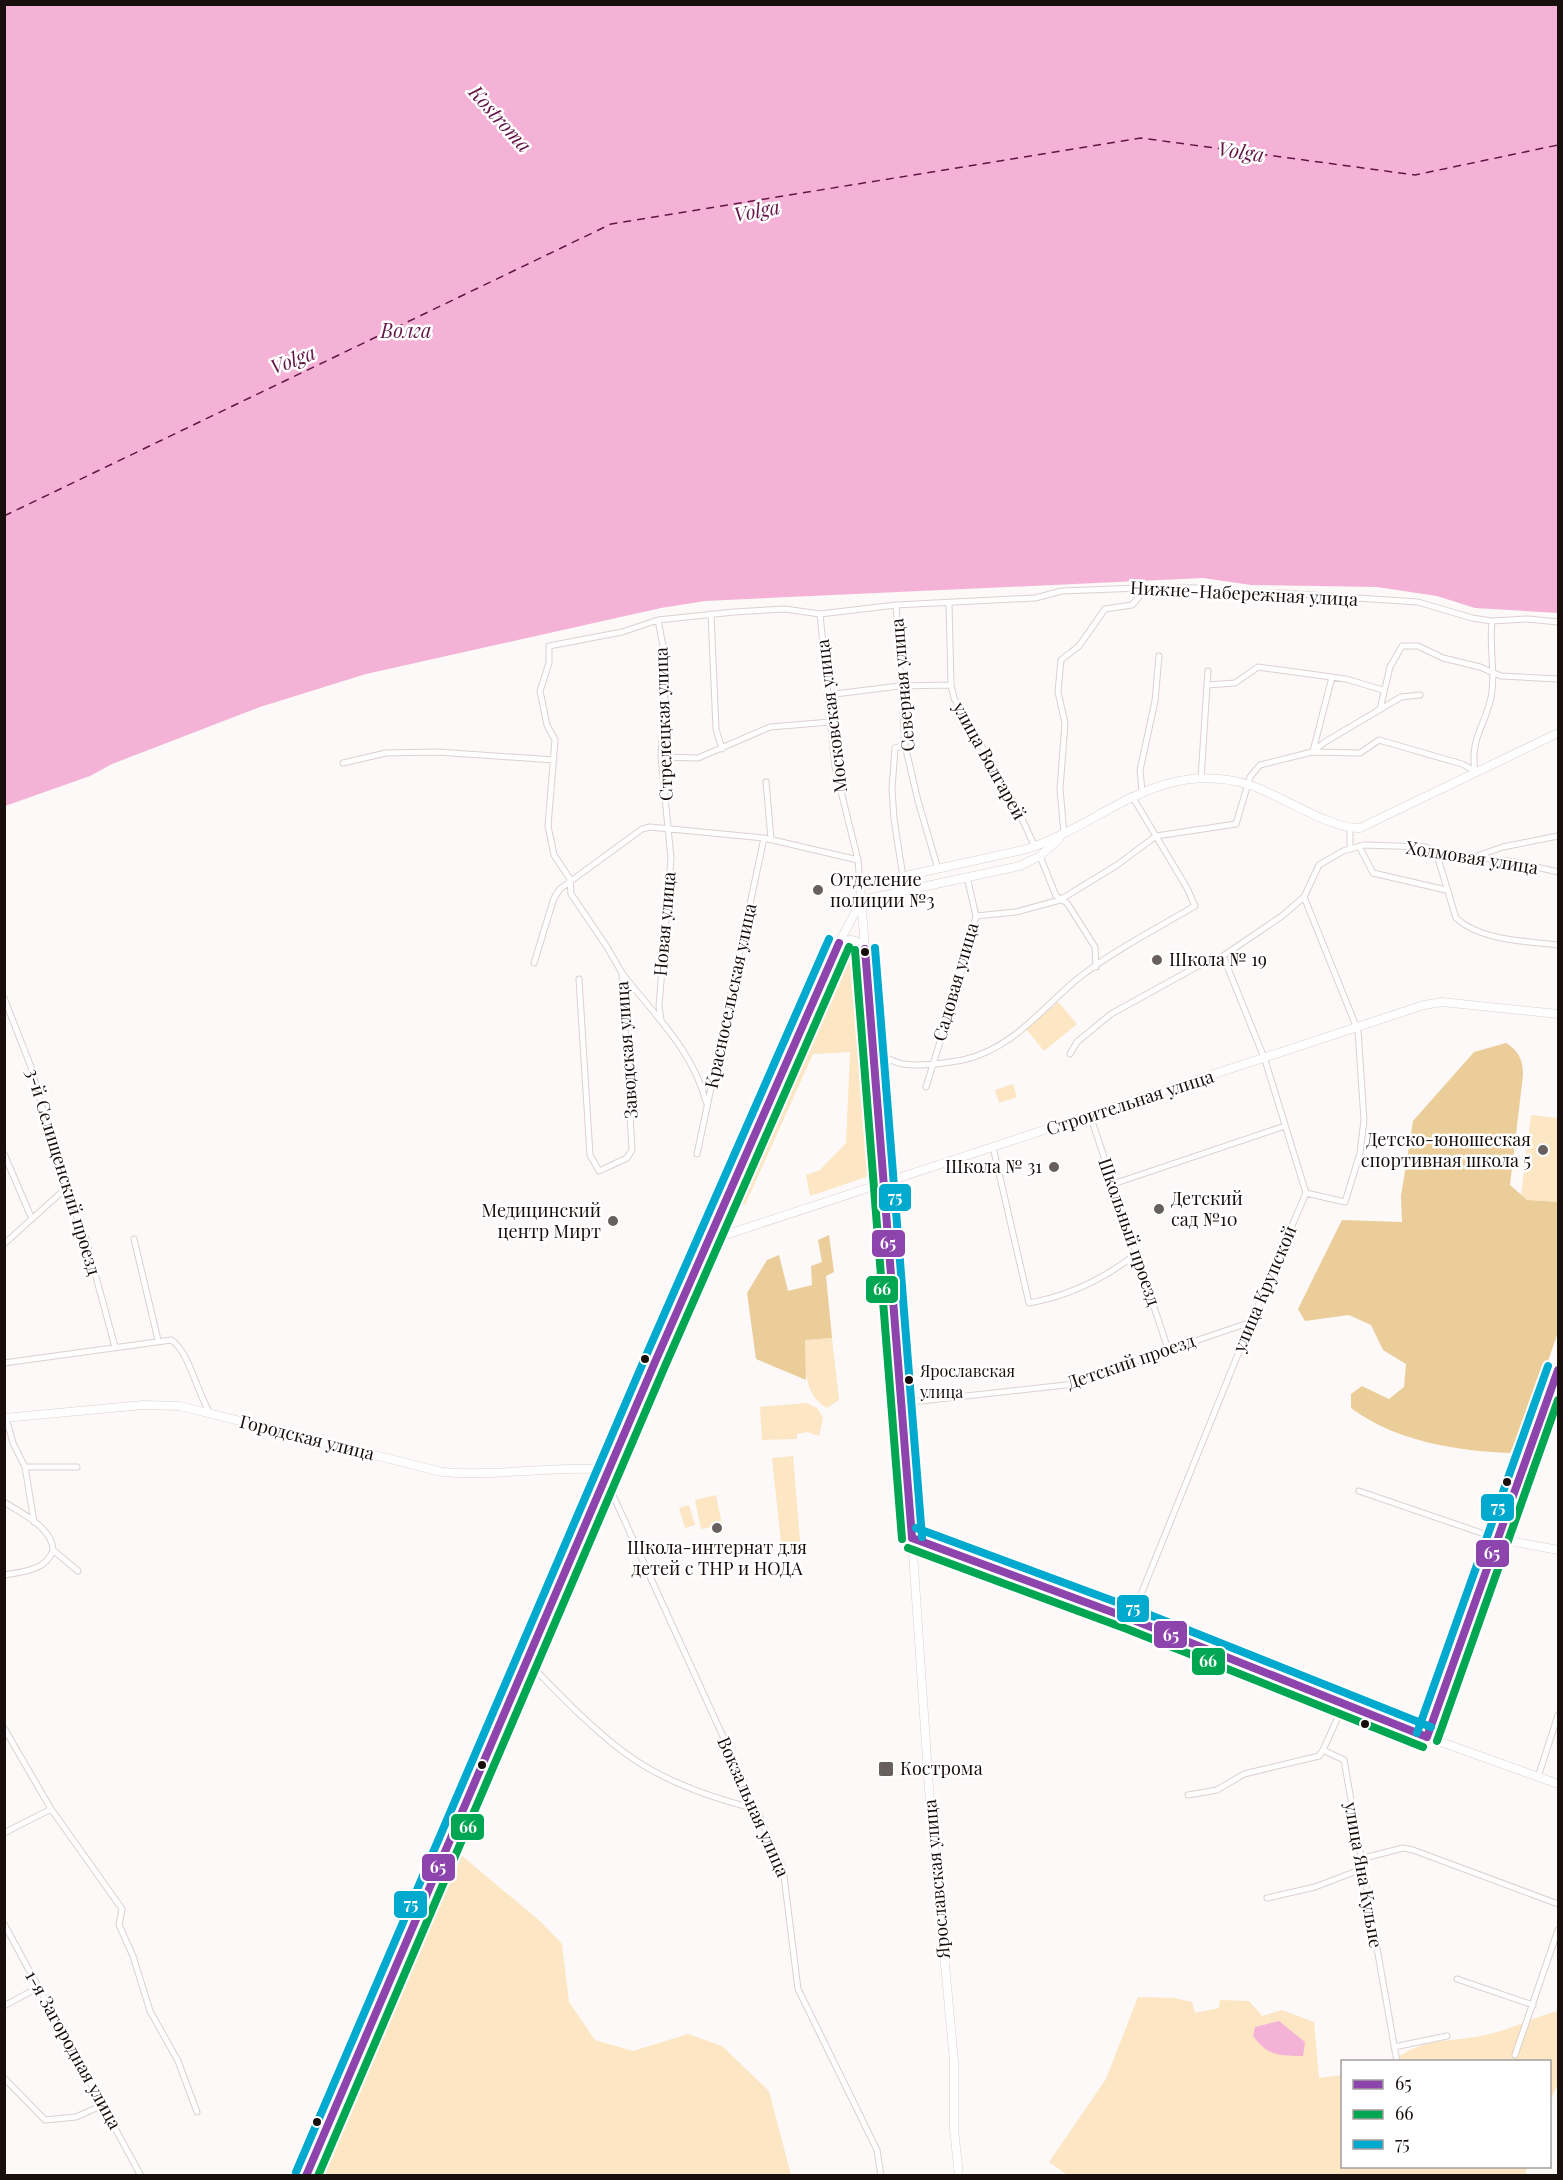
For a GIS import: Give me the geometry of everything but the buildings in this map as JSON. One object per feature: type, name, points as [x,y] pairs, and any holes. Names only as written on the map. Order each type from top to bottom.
[{"type":"main road","points":[[860,886],[1035,847],[1064,834],[1142,791],[1176,781],[1200,779],[1248,785],[1350,828],[1367,825],[1558,733]]},
{"type":"main road","points":[[306,2175],[707,1241],[839,944],[862,900],[1020,866],[1040,856],[1064,834]]},
{"type":"main road","name":"Московская улица","points":[[860,886],[862,900]]},
{"type":"main road","name":"Ярославская улица","points":[[862,900],[882,1184],[902,1403],[930,1803],[954,2061],[954,2129],[959,2175]]},
{"type":"main road","points":[[839,944],[852,939],[858,941],[866,949]]},
{"type":"main road","name":"Строительная улица","points":[[707,1241],[1265,1060],[1424,1005],[1442,1002],[1558,1014]]},
{"type":"main road","points":[[1427,1737],[1558,1370]]},
{"type":"main road","name":"Городская улица","points":[[5,1418],[143,1406],[180,1406],[442,1472],[474,1475],[576,1469],[610,1470]]},
{"type":"main road","points":[[912,1538],[1131,1619],[1427,1737],[1558,1784]]},
{"type":"main road","points":[[1499,1539],[1558,1550]]},
{"type":"street","name":"Нижне-Набережная улица","points":[[549,646],[622,632],[658,620],[711,614],[785,609],[820,614],[896,606],[1035,598],[1062,591],[1140,588],[1201,588],[1240,594],[1281,593],[1418,602],[1472,618],[1492,621],[1528,619],[1558,622]]},
{"type":"street","points":[[1064,834],[1060,789],[1065,723],[1058,692],[1060,660],[1078,646],[1101,612],[1110,607],[1132,605],[1139,597],[1140,588]]},
{"type":"street","name":"улица Волгарей","points":[[949,603],[951,685],[959,710],[1015,804],[1035,847]]},
{"type":"street","name":"Северная улица","points":[[896,606],[899,686],[905,745],[918,801],[938,869]]},
{"type":"street","points":[[711,614],[716,729],[722,749]]},
{"type":"street","name":"Московская улица","points":[[820,614],[835,767],[858,860],[860,886]]},
{"type":"street","name":"Стрелецкая улица","points":[[658,620],[663,646],[665,690],[661,758],[668,828]]},
{"type":"street","points":[[976,916],[1016,912],[1060,900],[1117,865],[1156,836],[1236,824],[1255,769],[1265,762],[1312,753],[1360,753],[1379,740],[1462,764],[1475,771],[1475,746],[1492,689],[1489,644],[1492,621]]},
{"type":"street","name":"Заводская улица","points":[[549,646],[549,663],[540,691],[547,725],[555,740],[548,826],[555,855],[570,879],[571,894],[608,947],[622,973],[632,1150],[627,1158],[599,1171],[590,1155],[579,979]]},
{"type":"street","points":[[1380,709],[1390,667],[1402,646],[1418,646],[1443,658],[1480,667],[1501,676],[1558,679]]},
{"type":"street","points":[[1142,791],[1140,770],[1155,701],[1158,656]]},
{"type":"street","points":[[1208,685],[1235,683],[1258,667],[1332,678],[1383,690]]},
{"type":"street","points":[[1200,779],[1208,671]]},
{"type":"street","points":[[1312,753],[1332,678]]},
{"type":"street","points":[[827,694],[899,686],[951,685]]},
{"type":"street","points":[[1312,753],[1325,742],[1360,724],[1401,697],[1419,695]]},
{"type":"street","points":[[661,758],[698,758],[770,727],[830,722]]},
{"type":"street","points":[[903,877],[894,819],[893,757],[895,748],[905,745]]},
{"type":"street","points":[[343,763],[386,753],[437,752],[554,760]]},
{"type":"street","points":[[766,783],[771,839]]},
{"type":"street","points":[[873,1055],[882,1055],[905,1065],[980,1056],[1003,1045],[1081,976],[1134,941],[1195,906],[1187,888],[1132,796]]},
{"type":"street","points":[[534,963],[554,898],[570,879],[642,829],[668,828],[771,839],[858,860]]},
{"type":"street","name":"Новая улица","points":[[661,1020],[659,1006],[671,858],[668,828]]},
{"type":"street","points":[[1350,828],[1350,848]]},
{"type":"street","points":[[1473,857],[1503,847],[1558,836]]},
{"type":"street","name":"Красносельская улица","points":[[697,1154],[764,838]]},
{"type":"street","points":[[1359,846],[1373,873],[1446,890]]},
{"type":"street","name":"Холмовая улица","points":[[1304,897],[1319,865],[1350,848],[1359,846],[1426,847],[1436,852],[1515,862],[1558,872]]},
{"type":"street","points":[[1436,852],[1456,918],[1464,926],[1479,932],[1558,945]]},
{"type":"street","points":[[1040,856],[1056,896],[1067,903],[1095,947],[1096,967]]},
{"type":"street","name":"Садовая улица","points":[[926,1087],[976,916],[967,877]]},
{"type":"street","points":[[1070,1054],[1077,1042],[1111,1014],[1198,966],[1223,956],[1282,916],[1304,897],[1357,1027],[1364,1120],[1360,1153],[1345,1202],[1306,1193],[1265,1060],[1223,956]]},
{"type":"street","points":[[622,973],[661,1020],[693,1065],[701,1080],[707,1104]]},
{"type":"street","name":"3-й Селищенский проезд","points":[[4,998],[7,1013],[31,1067],[65,1189],[85,1236],[115,1347]]},
{"type":"street","name":"Школьный проезд","points":[[1090,1115],[1168,1349]]},
{"type":"street","points":[[1113,1184],[1285,1126]]},
{"type":"street","points":[[993,1147],[1029,1303],[1050,1299],[1109,1274],[1136,1254]]},
{"type":"street","points":[[4,1154],[32,1219]]},
{"type":"street","points":[[4,1245],[65,1189]]},
{"type":"street","name":"улица Крупской","points":[[1131,1619],[1251,1322],[1306,1193]]},
{"type":"street","points":[[134,1239],[158,1340]]},
{"type":"street","name":"Детский проезд","points":[[902,1403],[1066,1385],[1251,1322]]},
{"type":"street","points":[[4,1363],[171,1340],[181,1350],[201,1400],[210,1413]]},
{"type":"street","points":[[5,1418],[13,1443],[25,1467],[34,1522]]},
{"type":"street","points":[[25,1467],[77,1467]]},
{"type":"street","name":"Вокзальная улица","points":[[606,1480],[786,1877],[798,1989],[877,2150],[881,2175]]},
{"type":"street","points":[[1359,1491],[1499,1539]]},
{"type":"street","points":[[4,1502],[34,1522],[51,1538],[53,1550],[49,1559],[38,1567],[4,1575]]},
{"type":"street","points":[[53,1550],[78,1571]]},
{"type":"street","points":[[527,1661],[558,1695],[626,1754],[668,1777],[736,1804],[756,1809]]},
{"type":"street","points":[[1188,1795],[1217,1790],[1244,1774],[1319,1756],[1344,1704]]},
{"type":"street","points":[[1538,1777],[1558,1715]]},
{"type":"street","points":[[4,1728],[51,1809],[122,1909],[119,1925],[133,1956],[150,2011],[178,2061],[197,2112]]},
{"type":"street","name":"улица Яна Кульпе","points":[[1323,1750],[1344,1760],[1397,2060]]},
{"type":"street","points":[[4,1833],[51,1809]]},
{"type":"street","points":[[1360,1859],[1403,1848],[1413,1850],[1558,1904]]},
{"type":"street","points":[[1267,1898],[1315,1887],[1362,1869]]},
{"type":"street","name":"1-я Загородная улица","points":[[4,1924],[141,2175]]},
{"type":"street","points":[[1515,2055],[1558,1930]]},
{"type":"street","points":[[1457,1979],[1533,2005]]},
{"type":"street","points":[[4,2006],[39,1987]]},
{"type":"street","points":[[1394,2046],[1447,2036]]},
{"type":"street","points":[[4,2079],[45,2120],[76,2116],[103,2105]]},
{"type":"shaded area","points":[[851,946],[857,954],[869,1170],[866,1177],[810,1196],[806,1175],[820,1170],[846,1143],[850,1052],[813,1054],[745,1205],[730,1200],[842,952]]},
{"type":"shaded area","points":[[1058,1002],[1077,1024],[1044,1051],[1026,1029]]},
{"type":"shaded area","points":[[1506,1043],[1519,1056],[1523,1075],[1510,1185],[1527,1200],[1558,1202],[1558,1332],[1529,1417],[1510,1453],[1469,1450],[1427,1442],[1387,1429],[1351,1408],[1351,1394],[1362,1386],[1389,1399],[1404,1387],[1406,1364],[1383,1350],[1371,1325],[1349,1315],[1305,1321],[1298,1309],[1342,1220],[1402,1222],[1401,1196],[1413,1121],[1474,1052]]},
{"type":"shaded area","points":[[1013,1084],[1017,1097],[999,1103],[995,1090]]},
{"type":"shaded area","name":"Детско-юношеская спортивная школа 5","points":[[1531,1115],[1558,1118],[1558,1202],[1527,1200],[1521,1195]]},
{"type":"shaded area","points":[[829,1235],[834,1272],[826,1276],[832,1338],[805,1340],[806,1380],[756,1359],[747,1293],[767,1260],[779,1255],[788,1291],[812,1285],[811,1266],[822,1262],[818,1240]]},
{"type":"shaded area","points":[[832,1338],[839,1400],[827,1408],[813,1395],[809,1387],[805,1340]]},
{"type":"shaded area","points":[[807,1403],[817,1408],[823,1418],[819,1436],[807,1432],[797,1434],[797,1439],[762,1440],[760,1407]]},
{"type":"shaded area","points":[[793,1456],[801,1551],[782,1552],[772,1458]]},
{"type":"shaded area","points":[[716,1495],[722,1525],[701,1529],[695,1500]]},
{"type":"shaded area","points":[[689,1505],[695,1525],[685,1528],[679,1508]]},
{"type":"shaded area","points":[[455,1850],[540,1921],[562,1944],[569,2002],[595,2040],[633,2051],[688,2034],[722,2046],[769,2091],[791,2175],[314,2175]]},
{"type":"shaded area","points":[[1138,1997],[1174,1998],[1192,2002],[1195,2013],[1219,2008],[1220,2000],[1249,2001],[1262,2016],[1282,2010],[1314,2022],[1319,2078],[1341,2075],[1341,2168],[1527,2168],[1525,2176],[1069,2176],[1049,2162],[1106,2079]]},
{"type":"shaded area","points":[[1558,2011],[1558,2083],[1551,2100],[1551,2060],[1395,2060],[1404,2053],[1430,2043],[1483,2036]]},
{"type":"water","name":"Волга","points":[[4,5],[1558,5],[1558,613],[1475,608],[1437,596],[1377,587],[1251,585],[1203,578],[705,601],[661,608],[366,674],[260,707],[112,764],[90,776],[5,806]]},
{"type":"water","points":[[1279,2021],[1305,2042],[1303,2056],[1275,2054],[1264,2048],[1253,2036],[1255,2027]]},
{"type":"ferry route","points":[[4,516],[611,224],[1141,138],[1415,175],[1558,145]]},
{"type":"transit line","name":"75","points":[[296,2172],[645,1358],[829,939]]},
{"type":"transit line","name":"65","points":[[306,2176],[655,1362],[839,943]]},
{"type":"transit line","name":"66","points":[[318,2176],[665,1366],[849,947]]},
{"type":"transit line","name":"75","points":[[875,948],[922,1537]]},
{"type":"transit line","name":"65","points":[[865,949],[912,1538]]},
{"type":"transit line","name":"66","points":[[855,950],[902,1539]]},
{"type":"transit line","name":"75","points":[[1417,1733],[1548,1366]]},
{"type":"transit line","name":"65","points":[[1427,1737],[1558,1370]]},
{"type":"transit line","name":"66","points":[[1437,1741],[1558,1400]]},
{"type":"transit line","name":"75","points":[[916,1528],[1135,1609],[1431,1727]]},
{"type":"transit line","name":"65","points":[[912,1538],[1131,1619],[1427,1737]]},
{"type":"transit line","name":"66","points":[[908,1548],[1127,1629],[1423,1747]]},
{"type":"place","name":"Отделение полиции №3","points":[[818,890]]},
{"type":"place","name":"Школа № 19","points":[[1157,960]]},
{"type":"place","name":"Детско-юношеская спортивная школа 5","points":[[1543,1150]]},
{"type":"place","name":"Школа № 31","points":[[1054,1167]]},
{"type":"place","name":"Детский сад №10","points":[[1159,1209]]},
{"type":"place","name":"Медицинский центр Мирт","points":[[613,1221]]},
{"type":"place","name":"Ярославская улица","points":[[909,1380]]},
{"type":"place","name":"Школа-интернат для детей с ТНР и НОДА","points":[[717,1528]]},
{"type":"place","name":"Кострома","points":[[886,1769]]},
{"type":"water label","name":"Kostroma","points":[[500,119]]},
{"type":"water label","name":"Volga","points":[[1241,152]]},
{"type":"water label","name":"Volga","points":[[757,211]]},
{"type":"water label","name":"Volga","points":[[293,360]]}]
